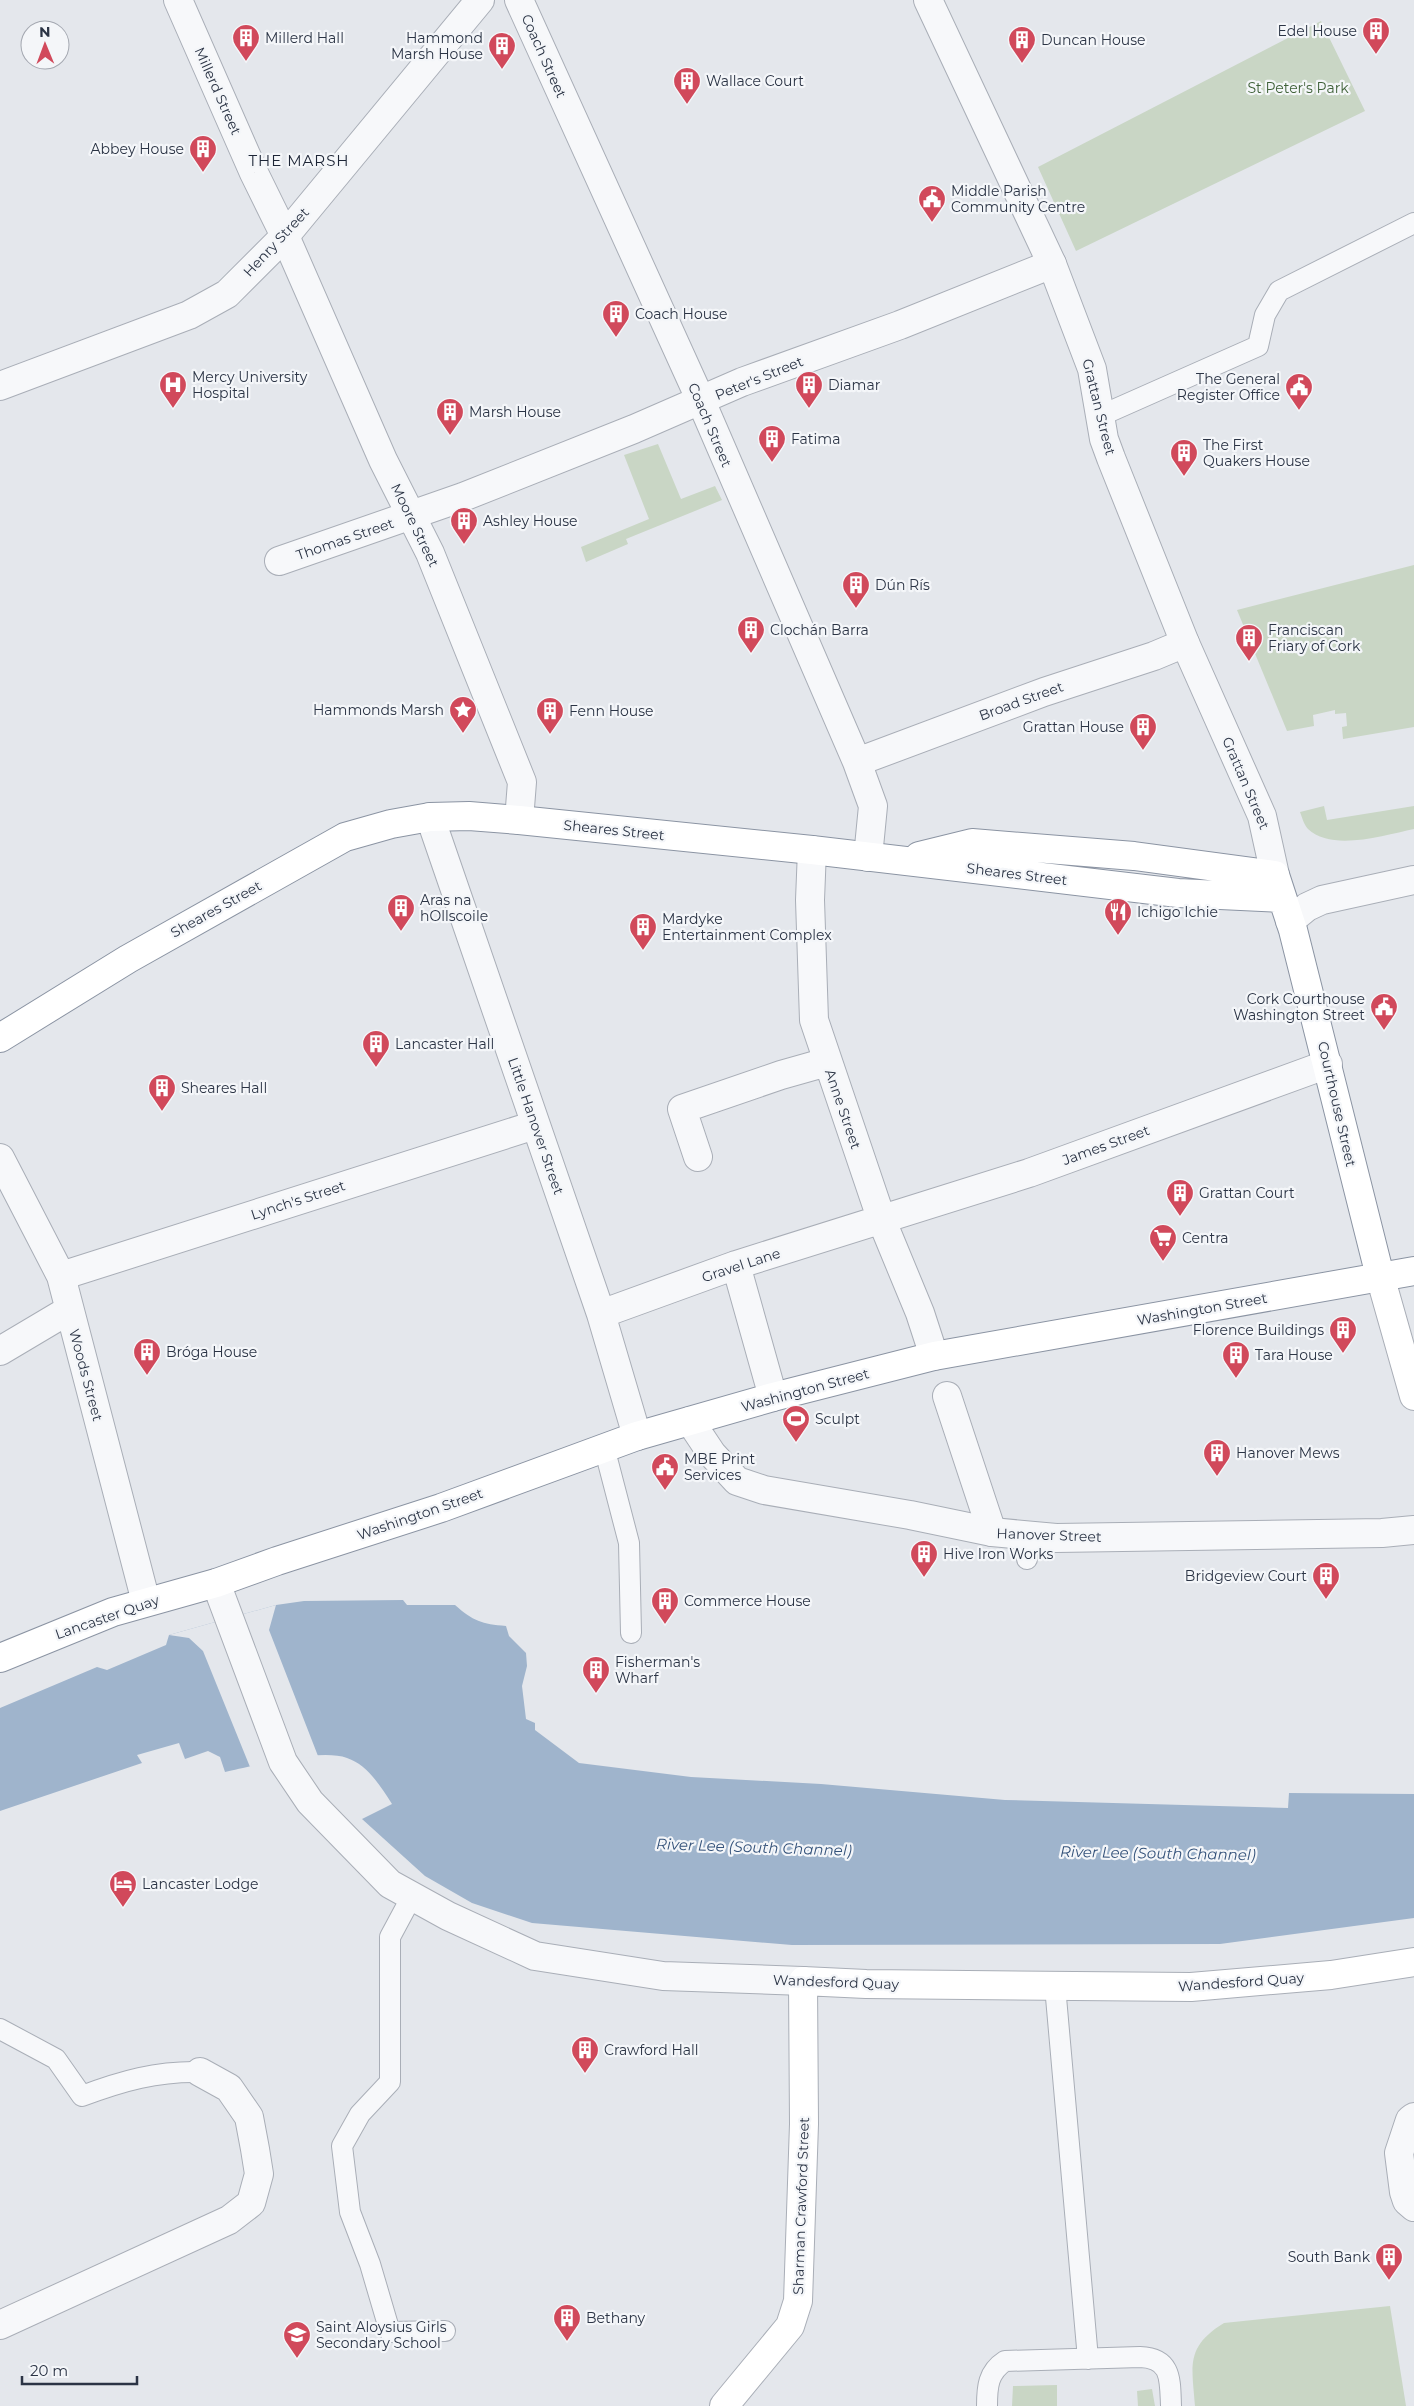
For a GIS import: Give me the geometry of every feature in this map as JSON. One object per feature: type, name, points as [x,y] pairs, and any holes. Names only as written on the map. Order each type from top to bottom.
[{"type":"main road","name":"Sheares Street","points":[[0,1038],[128,959],[345,837],[391,824],[430,817],[469,816],[519,820],[812,850],[1178,893],[1282,898]]},
{"type":"main road","name":"Courthouse Street","points":[[1282,898],[1328,1064],[1380,1276],[1414,1396]]},
{"type":"main road","name":"Washington Street","points":[[216,1583],[277,1561],[441,1508],[637,1436],[774,1397],[934,1356],[1414,1271]]},
{"type":"main road","name":"Lancaster Quay","points":[[0,1658],[113,1612],[216,1583]]},
{"type":"main road","name":"Wandesford Quay","points":[[804,1981],[1191,1987],[1322,1976],[1414,1962]]},
{"type":"main road","name":"Sharman Crawford Street","points":[[724,2406],[790,2326],[798,2301],[804,2124],[804,1981]]},
{"type":"street","name":"Millerd Street","points":[[178,0],[254,173],[285,236]]},
{"type":"street","name":"Henry Street","points":[[0,386],[190,315],[228,294],[285,236],[480,0]]},
{"type":"street","name":"Coach Street","points":[[519,0],[701,401],[857,762],[873,806],[868,857]]},
{"type":"street","name":"Grattan Street","points":[[928,0],[1052,264],[1092,368],[1100,416],[1111,458],[1186,643],[1262,816],[1282,898]]},
{"type":"street","name":"Moore Street","points":[[285,236],[383,460],[430,553],[522,782],[519,820]]},
{"type":"street","name":"Peter's Street","points":[[411,516],[573,454],[742,382],[900,325],[1052,264]]},
{"type":"street","name":"Thomas Street","points":[[279,561],[411,516]]},
{"type":"street","name":"Broad Street","points":[[857,762],[1044,692],[1160,654],[1186,643]]},
{"type":"street","name":"Little Hanover Street","points":[[430,817],[601,1314],[637,1436]]},
{"type":"street","name":"Anne Street","points":[[812,850],[810,900],[814,1020],[882,1220],[920,1312],[934,1356]]},
{"type":"street","points":[[1282,898],[1307,907],[1322,900],[1414,880]]},
{"type":"street","points":[[698,1157],[682,1109],[781,1075],[827,1062]]},
{"type":"street","name":"James Street","points":[[882,1220],[1088,1152],[1328,1064]]},
{"type":"street","name":"Lynch's Street","points":[[61,1276],[535,1125]]},
{"type":"street","name":"Woods Street","points":[[0,1158],[61,1276],[146,1602]]},
{"type":"street","name":"Gravel Lane","points":[[601,1314],[736,1265],[882,1220]]},
{"type":"street","points":[[736,1265],[774,1397]]},
{"type":"street","points":[[0,1351],[69,1310]]},
{"type":"street","points":[[948,1396],[992,1532]]},
{"type":"street","name":"Hanover Street","points":[[690,1421],[712,1454],[737,1481],[764,1490],[910,1515],[992,1532],[1026,1547],[1056,1538],[1382,1533],[1414,1530]]},
{"type":"street","name":"Wandesford Quay","points":[[216,1583],[283,1762],[310,1802],[390,1884],[448,1916],[535,1956],[663,1976],[804,1981]]},
{"type":"street","points":[[0,2325],[230,2220],[251,2202],[259,2174],[249,2117],[229,2088],[200,2072]]},
{"type":"street","points":[[1414,2117],[1410,2120],[1399,2153],[1404,2192],[1407,2201],[1414,2207]]},
{"type":"lane","points":[[1100,416],[1258,346],[1265,315],[1279,290],[1414,223]]},
{"type":"lane","points":[[604,1447],[629,1543],[631,1633]]},
{"type":"lane","points":[[412,1896],[390,1937],[390,2082],[360,2114],[342,2146],[350,2212],[370,2264],[390,2332],[445,2332]]},
{"type":"lane","points":[[1055,1986],[1088,2359]]},
{"type":"lane","points":[[0,2029],[56,2059],[82,2096],[122,2081],[161,2073],[200,2072]]},
{"type":"lane","points":[[987,2406],[987,2388],[990,2378],[996,2367],[1006,2361],[1153,2358],[1162,2364],[1170,2376],[1171,2406]]},
{"type":"green space","name":"St Peter's Park","points":[[1321,21],[1365,111],[1076,251],[1038,167]]},
{"type":"green space","points":[[658,444],[681,499],[715,486],[722,500],[626,539],[628,544],[586,562],[581,547],[649,519],[624,455]]},
{"type":"green space","points":[[1414,565],[1414,727],[1343,739],[1342,727],[1347,726],[1346,713],[1335,714],[1335,710],[1313,715],[1314,726],[1287,731],[1237,610]]},
{"type":"green space","points":[[1324,806],[1327,820],[1414,806],[1414,829],[1359,840],[1331,840],[1318,836],[1308,829],[1300,812]]},
{"type":"green space","points":[[1390,2306],[1406,2406],[1195,2406],[1193,2368],[1197,2349],[1211,2332],[1224,2323]]},
{"type":"green space","points":[[1057,2385],[1057,2406],[1012,2406],[1013,2386]]},
{"type":"green space","points":[[1152,2389],[1155,2406],[1138,2406],[1137,2391]]},
{"type":"water","name":"River Lee (South Channel)","points":[[403,1600],[407,1605],[455,1605],[478,1621],[506,1626],[509,1636],[526,1653],[527,1666],[522,1686],[526,1719],[535,1723],[535,1730],[579,1763],[691,1777],[821,1784],[1005,1800],[1288,1808],[1289,1793],[1414,1794],[1414,1918],[1220,1944],[792,1945],[532,1923],[472,1903],[425,1876],[362,1819],[392,1804],[368,1771],[355,1761],[335,1755],[304,1756],[225,1772],[220,1757],[208,1751],[185,1759],[179,1743],[137,1755],[142,1763],[0,1811],[0,1708],[97,1667],[107,1670],[166,1645],[169,1635],[276,1605],[304,1601]]},
{"type":"pier","points":[[276,1605],[269,1630],[318,1756],[250,1767],[203,1651],[189,1638],[169,1635]]},
{"type":"place","name":"Edel House","points":[[1376,55]]},
{"type":"place","name":"Millerd Hall","points":[[246,62]]},
{"type":"place","name":"Duncan House","points":[[1022,64]]},
{"type":"place","name":"Hammond Marsh House","points":[[502,70]]},
{"type":"place","name":"Wallace Court","points":[[687,105]]},
{"type":"place","name":"Abbey House","points":[[203,173]]},
{"type":"place","name":"Middle Parish Community Centre","points":[[932,223]]},
{"type":"place","name":"Coach House","points":[[616,338]]},
{"type":"place","name":"Mercy University Hospital","points":[[173,409]]},
{"type":"place","name":"Diamar","points":[[809,409]]},
{"type":"place","name":"The General Register Office","points":[[1299,411]]},
{"type":"place","name":"Marsh House","points":[[450,436]]},
{"type":"place","name":"Fatima","points":[[772,463]]},
{"type":"place","name":"The First Quakers House","points":[[1184,477]]},
{"type":"place","name":"Ashley House","points":[[464,545]]},
{"type":"place","name":"Dún Rís","points":[[856,609]]},
{"type":"place","name":"Clochán Barra","points":[[751,654]]},
{"type":"place","name":"Franciscan Friary of Cork","points":[[1249,662]]},
{"type":"place","name":"Hammonds Marsh","points":[[463,734]]},
{"type":"place","name":"Fenn House","points":[[550,735]]},
{"type":"place","name":"Grattan House","points":[[1143,751]]},
{"type":"place","name":"Aras na hOllscoile","points":[[401,932]]},
{"type":"place","name":"Ichigo Ichie","points":[[1118,936]]},
{"type":"place","name":"Mardyke Entertainment Complex","points":[[643,951]]},
{"type":"place","name":"Cork Courthouse Washington Street","points":[[1384,1031]]},
{"type":"place","name":"Lancaster Hall","points":[[376,1068]]},
{"type":"place","name":"Sheares Hall","points":[[162,1112]]},
{"type":"place","name":"Grattan Court","points":[[1180,1217]]},
{"type":"place","name":"Centra","points":[[1163,1262]]},
{"type":"place","name":"Florence Buildings","points":[[1343,1354]]},
{"type":"place","name":"Bróga House","points":[[147,1376]]},
{"type":"place","name":"Tara House","points":[[1236,1379]]},
{"type":"place","name":"Sculpt","points":[[796,1443]]},
{"type":"place","name":"Hanover Mews","points":[[1217,1477]]},
{"type":"place","name":"MBE Print Services","points":[[665,1491]]},
{"type":"place","name":"Hive Iron Works","points":[[924,1578]]},
{"type":"place","name":"Bridgeview Court","points":[[1326,1600]]},
{"type":"place","name":"Commerce House","points":[[665,1625]]},
{"type":"place","name":"Fisherman's Wharf","points":[[596,1694]]},
{"type":"place","name":"Lancaster Lodge","points":[[123,1908]]},
{"type":"place","name":"Crawford Hall","points":[[585,2074]]},
{"type":"place","name":"South Bank","points":[[1389,2281]]},
{"type":"place","name":"Bethany","points":[[567,2342]]},
{"type":"place","name":"Saint Aloysius Girls Secondary School","points":[[297,2359]]},
{"type":"district","name":"THE MARSH","points":[[299,160]]}]
